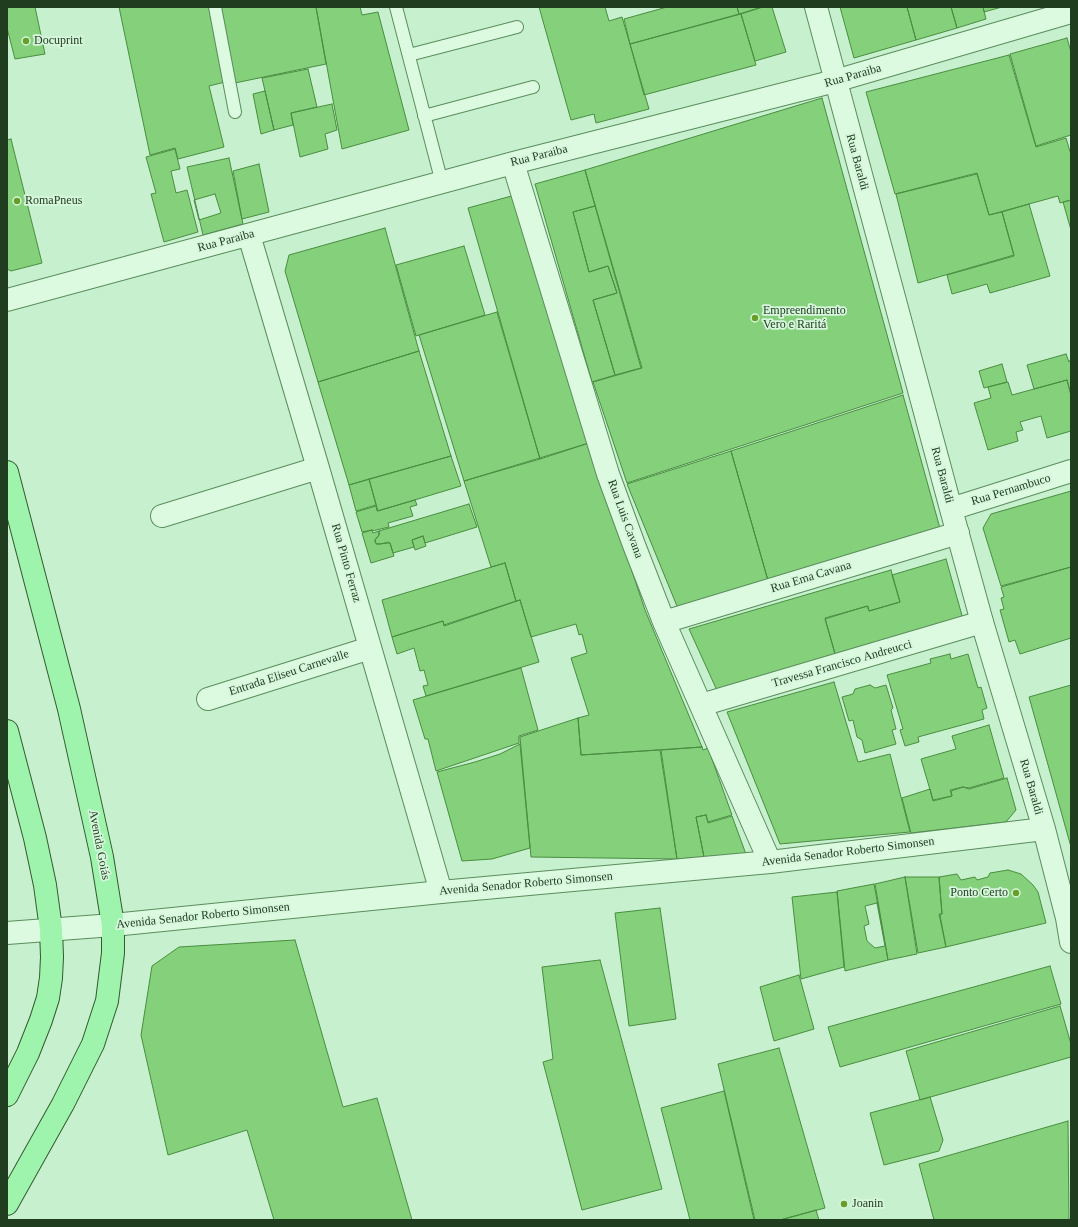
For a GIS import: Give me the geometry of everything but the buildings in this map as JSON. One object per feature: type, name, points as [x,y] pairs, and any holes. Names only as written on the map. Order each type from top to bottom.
[{"type":"main road","name":"Avenida Goiás","points":[[7,472],[71,716],[102,857],[113,925],[113,953],[107,1001],[93,1044],[63,1104],[7,1204]]},
{"type":"main road","points":[[7,731],[35,838],[45,885],[51,929],[52,964],[48,998],[41,1020],[28,1053],[7,1095]]},
{"type":"street","name":"Rua Baraldi","points":[[816,7],[982,622],[1069,918],[1071,942]]},
{"type":"street","name":"Rua Paraiba","points":[[7,300],[512,163],[835,81],[1071,12]]},
{"type":"street","name":"Rua Luis Cavana","points":[[512,163],[608,474],[664,622],[770,862]]},
{"type":"street","name":"Rua Pinto Ferraz","points":[[249,235],[441,892]]},
{"type":"street","points":[[162,516],[318,468]]},
{"type":"street","name":"Rua Pernambuco","points":[[951,509],[1071,471]]},
{"type":"street","name":"Rua Ema Cavana","points":[[664,622],[958,533]]},
{"type":"street","name":"Travessa Francisco Andreucci","points":[[701,705],[982,622]]},
{"type":"street","name":"Entrada Eliseu Carnevalle","points":[[208,699],[370,648]]},
{"type":"street","name":"Avenida Senador Roberto Simonsen","points":[[7,933],[113,925],[441,892],[770,862],[1044,829]]},
{"type":"lane","points":[[214,7],[235,112]]},
{"type":"lane","points":[[396,7],[442,182]]},
{"type":"lane","points":[[409,56],[517,26]]},
{"type":"lane","points":[[424,116],[533,87]]},
{"type":"place","name":"Docuprint","points":[[26,41]]},
{"type":"place","name":"RomaPneus","points":[[17,201]]},
{"type":"place","name":"Empreendimento Vero e Raritá","points":[[755,318]]},
{"type":"place","name":"Ponto Certo","points":[[1016,893]]},
{"type":"place","name":"Joanin","points":[[844,1204]]}]
